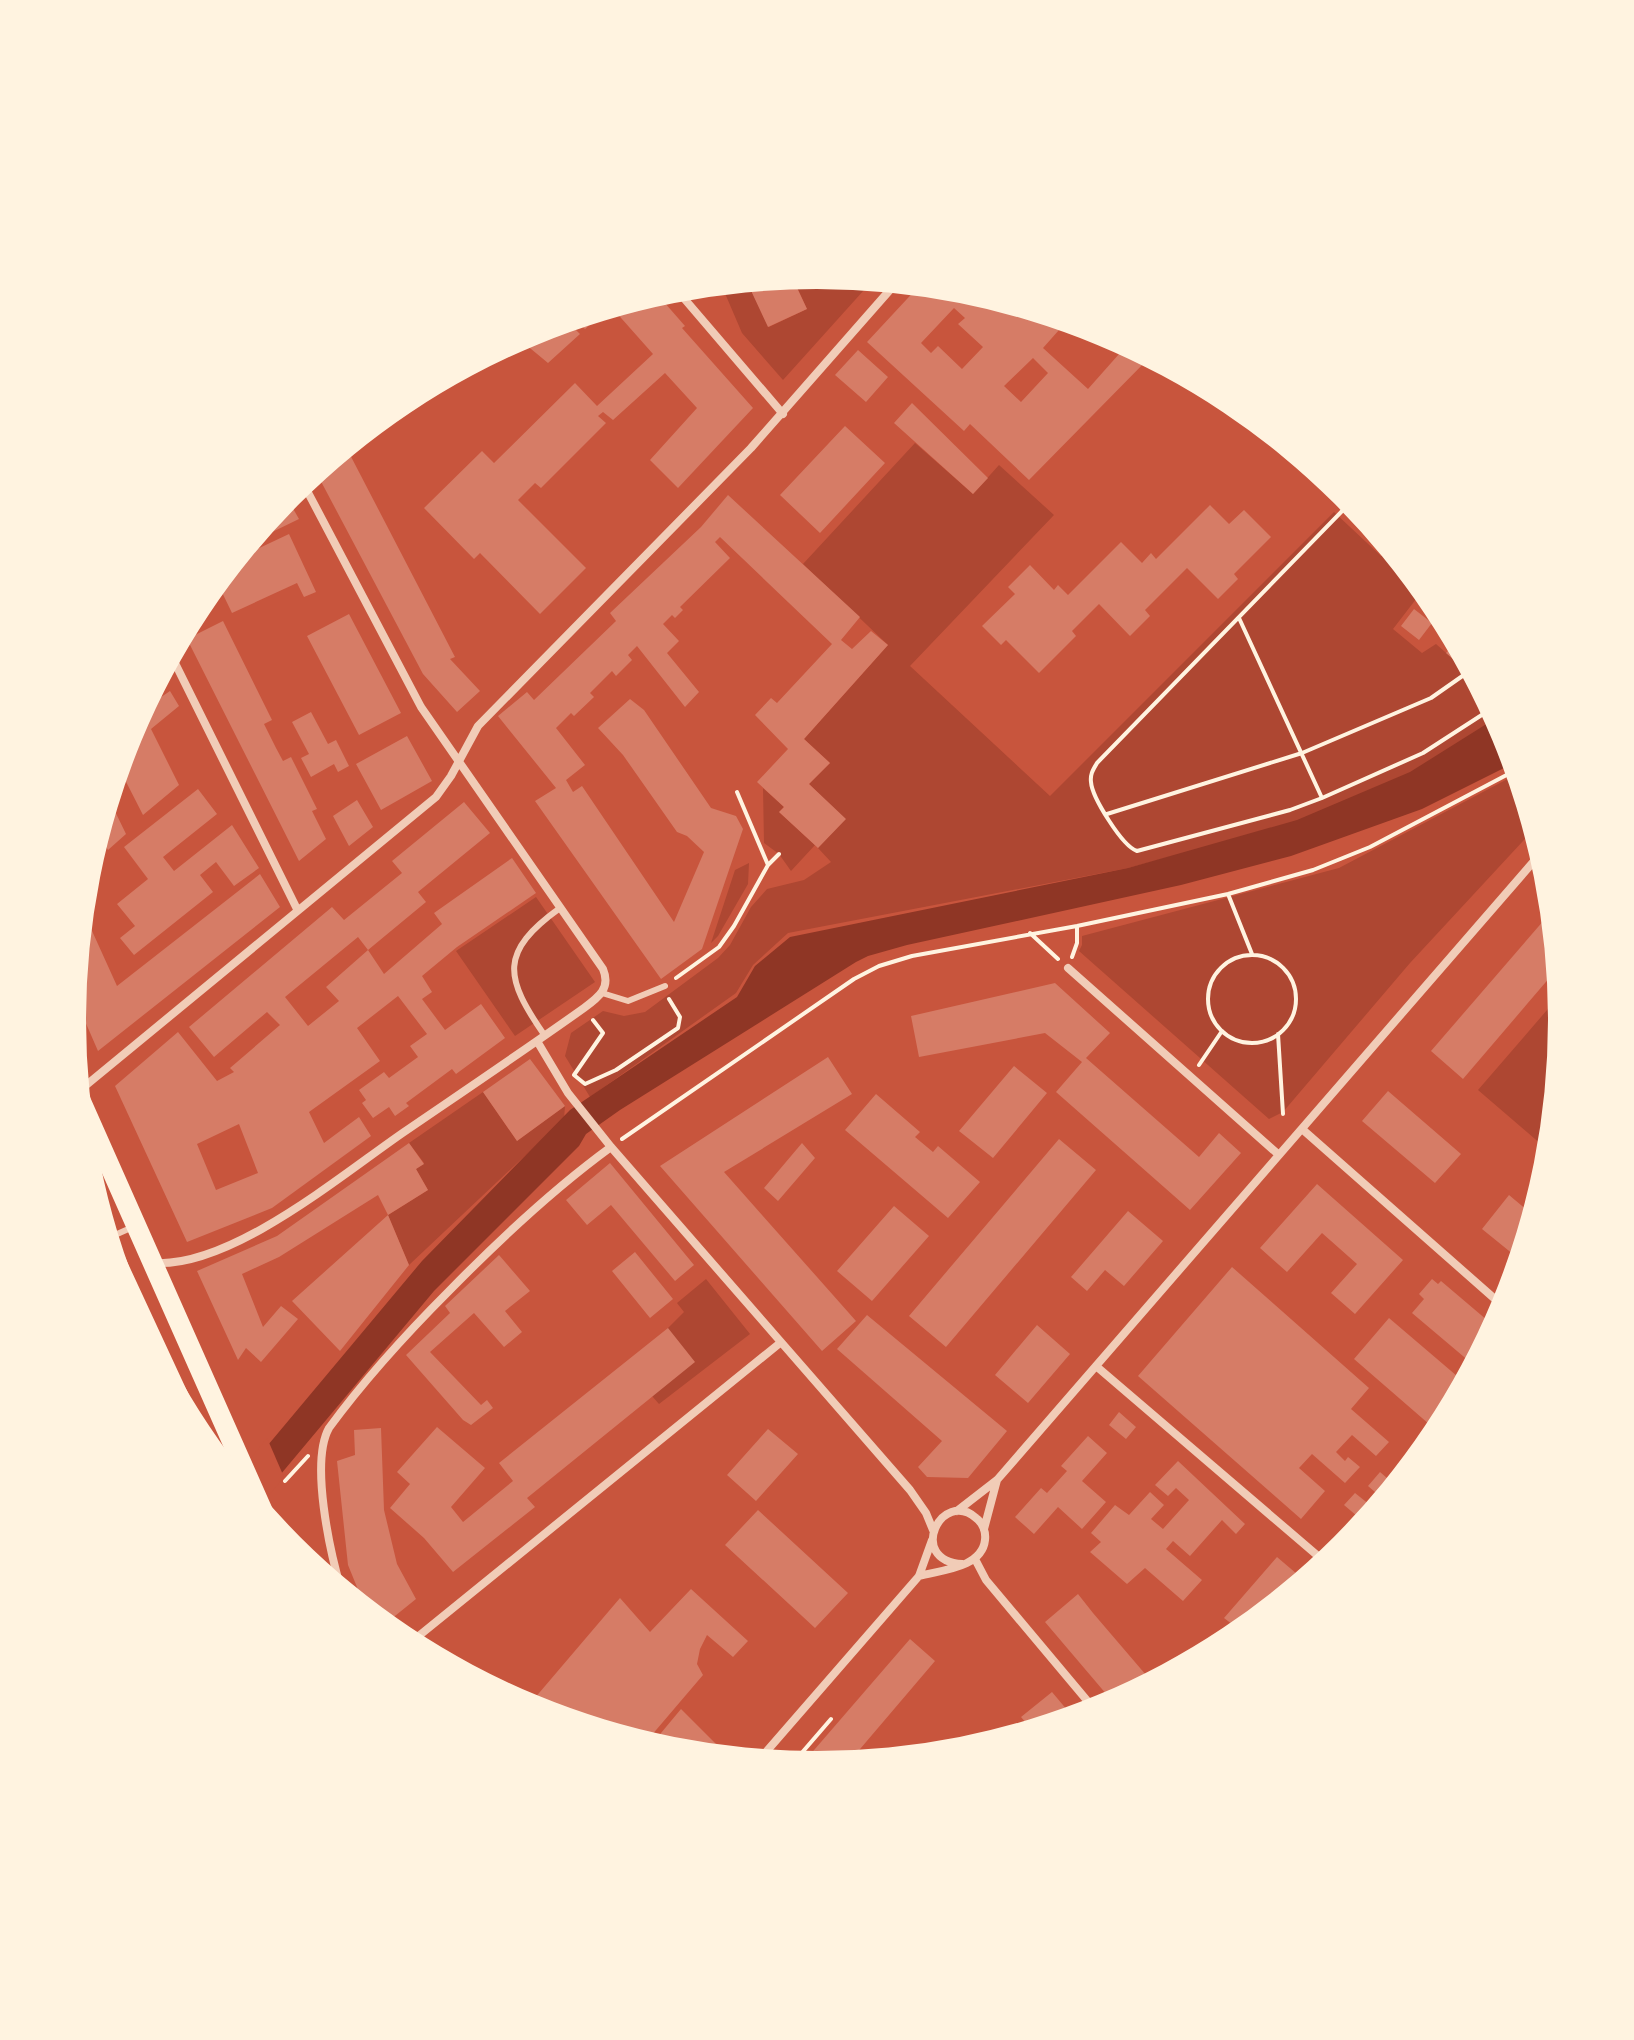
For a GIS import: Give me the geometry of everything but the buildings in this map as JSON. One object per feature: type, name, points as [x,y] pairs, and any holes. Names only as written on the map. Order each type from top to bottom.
[{"type":"main road","points":[[95,1133],[247,1478]]},
{"type":"street","points":[[89,1082],[423,808],[451,776],[472,734],[484,719],[783,414],[887,293]]},
{"type":"street","points":[[686,301],[783,414]]},
{"type":"street","points":[[153,1263],[176,1263],[200,1258],[263,1228],[541,1039],[584,1008],[602,993],[606,985],[605,973],[414,696],[309,495]]},
{"type":"street","points":[[177,667],[297,909]]},
{"type":"street","points":[[769,1749],[919,1576],[940,1519],[957,1511],[997,1480],[1531,865]]},
{"type":"street","points":[[1068,968],[1279,1155]]},
{"type":"street","points":[[541,1039],[572,1099],[600,1134],[910,1490],[926,1513],[935,1550],[943,1559],[962,1564]]},
{"type":"street","points":[[1302,1129],[1493,1297]]},
{"type":"street","points":[[337,1571],[326,1516],[321,1464],[323,1439],[336,1418],[397,1346],[468,1271],[545,1197],[611,1147]]},
{"type":"street","points":[[421,1634],[780,1343]]},
{"type":"street","points":[[1096,1366],[1316,1554]]},
{"type":"street","points":[[919,1576],[975,1559],[983,1549],[984,1529],[997,1480]]},
{"type":"street","points":[[957,1511],[976,1517],[984,1529]]},
{"type":"street","points":[[975,1559],[986,1580],[1086,1699]]},
{"type":"lane","points":[[541,1039],[519,995],[514,965],[525,937],[560,908]]},
{"type":"lane","points":[[602,993],[628,1001],[663,987]]},
{"type":"lane","points":[[118,1233],[136,1225]]},
{"type":"path","points":[[1342,511],[1097,763],[1091,774],[1091,786],[1123,842],[1137,851],[1290,810],[1423,753],[1481,715]]},
{"type":"path","points":[[1238,618],[1322,798]]},
{"type":"path","points":[[1107,814],[1302,753],[1431,698],[1462,676]]},
{"type":"path","points":[[611,1147],[863,974],[912,956],[1228,894],[1313,870],[1347,857],[1505,775]]},
{"type":"path","points":[[737,792],[768,865]]},
{"type":"path","points":[[584,1008],[603,1033],[574,1075],[585,1084],[616,1070],[678,1028],[681,1023],[677,1010],[663,987],[719,947],[768,865],[779,854]]},
{"type":"path","points":[[1228,894],[1252,954]]},
{"type":"path","points":[[1030,933],[1068,968],[1077,943],[1077,926]]},
{"type":"path","points":[[1252,954],[1278,962],[1288,972],[1297,998],[1295,1012],[1288,1025],[1264,1041],[1250,1043],[1222,1031],[1208,1005],[1214,976],[1237,957],[1252,954]]},
{"type":"path","points":[[1191,1077],[1222,1031]]},
{"type":"path","points":[[1278,1034],[1283,1114]]},
{"type":"path","points":[[285,1481],[323,1439]]},
{"type":"path","points":[[804,1750],[831,1719]]},
{"type":"shaded area","points":[[798,290],[863,291],[783,380],[742,333],[726,295],[752,292],[769,327],[807,309]]},
{"type":"shaded area","points":[[915,443],[973,494],[999,465],[1054,515],[910,666],[1050,796],[1334,512],[1381,556],[1415,600],[1393,629],[1422,653],[1436,644],[1452,658],[1487,728],[1424,769],[1310,819],[1128,868],[788,933],[753,965],[736,993],[590,1097],[565,1056],[571,1033],[603,1011],[624,1016],[645,1012],[718,958],[730,945],[751,907],[767,889],[804,880],[831,862],[818,848],[845,819],[809,784],[830,763],[804,739],[888,645],[803,564]]},
{"type":"shaded area","points":[[1485,725],[1503,769],[1422,809],[1291,856],[1181,885],[907,945],[856,962],[586,1134],[579,1146],[434,1291],[262,1496],[244,1474],[422,1261],[570,1110],[737,997],[755,966],[790,937],[1128,868],[1297,820],[1410,772]]},
{"type":"shaded area","points":[[1507,779],[1525,839],[1410,963],[1283,1112],[1269,1119],[1079,951],[1082,936],[1339,868]]},
{"type":"shaded area","points":[[763,788],[784,807],[779,812],[815,845],[791,871],[779,854],[764,843]]},
{"type":"shaded area","points":[[749,863],[748,884],[711,943],[735,870]]},
{"type":"shaded area","points":[[536,897],[595,982],[515,1036],[456,951]]},
{"type":"shaded area","points":[[1548,1009],[1546,1068],[1538,1141],[1478,1090]]},
{"type":"shaded area","points":[[483,1092],[517,1141],[565,1106],[564,1119],[409,1265],[388,1215],[428,1190],[416,1169],[424,1163],[409,1143]]},
{"type":"shaded area","points":[[706,1279],[750,1334],[659,1404],[652,1396],[668,1328],[684,1312],[677,1303]]},
{"type":"pier","points":[[267,1438],[284,1477],[265,1500],[241,1470]]}]
